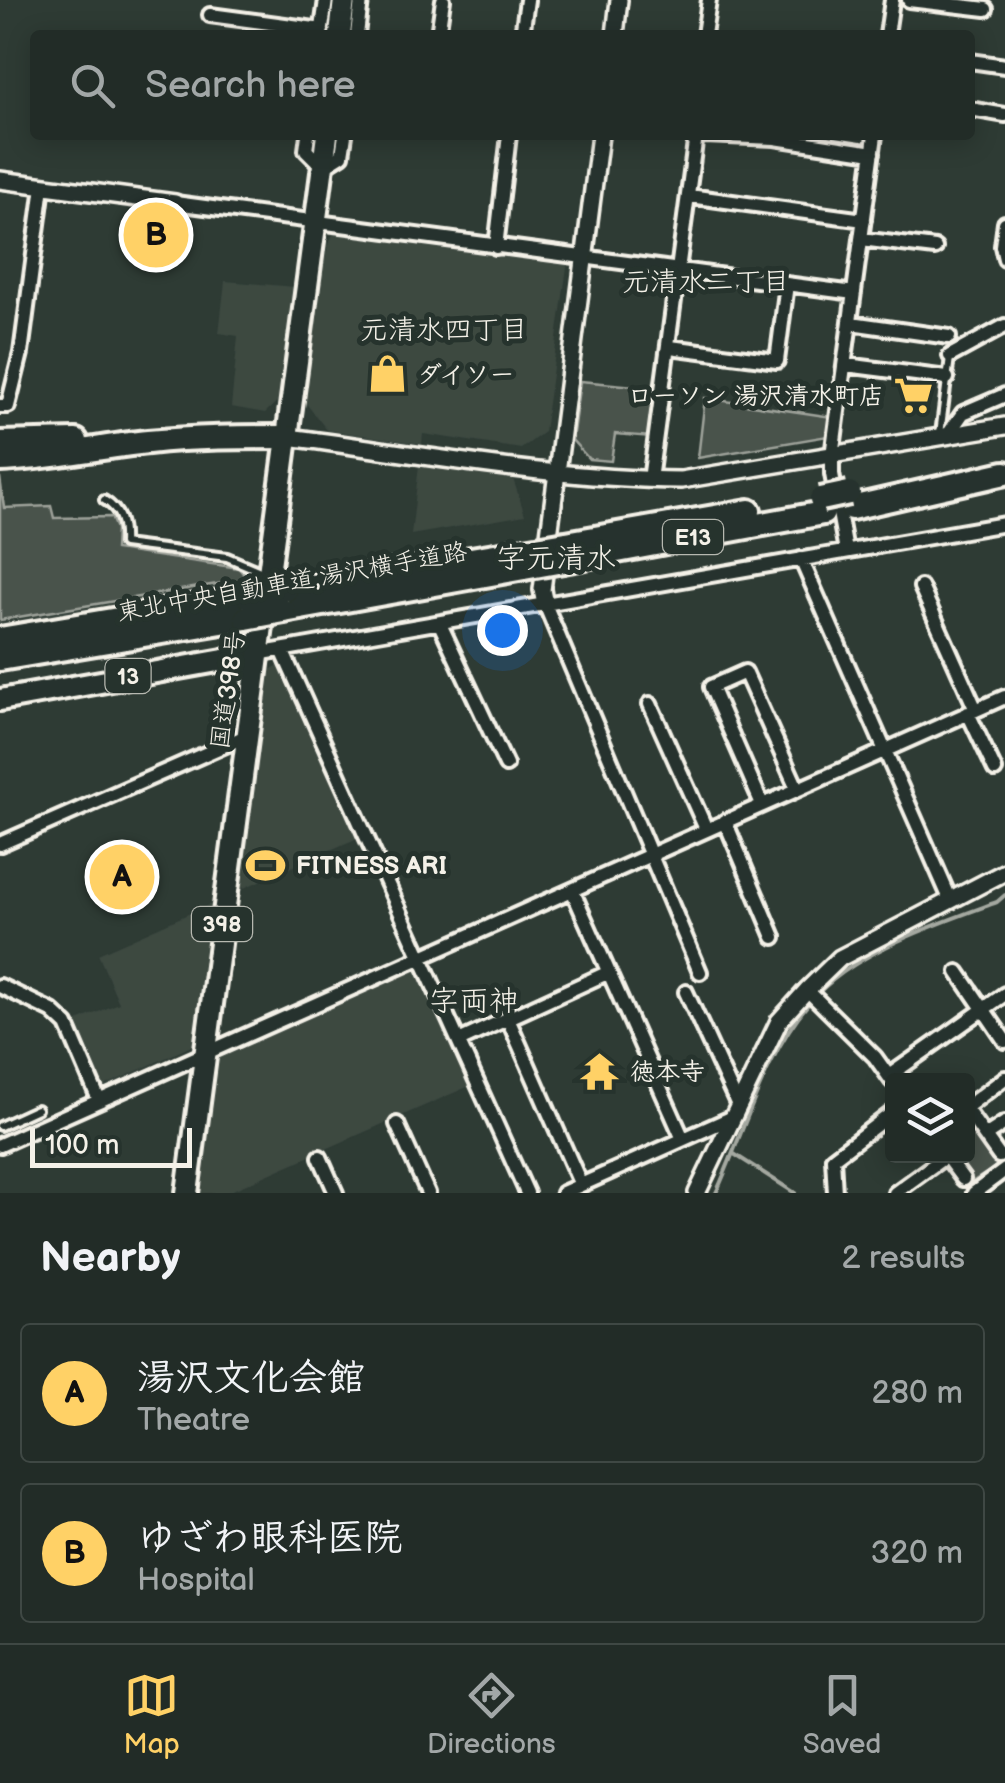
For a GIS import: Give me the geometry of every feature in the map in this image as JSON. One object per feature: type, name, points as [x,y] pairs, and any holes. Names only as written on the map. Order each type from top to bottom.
[{"type":"highway","points":[[0,443],[289,437]]},
{"type":"highway","points":[[0,460],[144,442]]},
{"type":"highway","name":"東北中央自動車道;湯沢横手道路","points":[[0,662],[246,607],[1005,471]]},
{"type":"highway","name":"東北中央自動車道;湯沢横手道路","points":[[0,639],[74,626],[246,607]]},
{"type":"highway","points":[[0,626],[74,626]]},
{"type":"main road","points":[[329,30],[344,0]]},
{"type":"main road","name":"国道398号","points":[[187,1193],[327,140]]},
{"type":"main road","name":"13","points":[[0,700],[256,654]]},
{"type":"street","points":[[326,0],[328,30]]},
{"type":"street","points":[[358,30],[361,0]]},
{"type":"street","points":[[439,30],[443,0]]},
{"type":"street","points":[[523,30],[527,0]]},
{"type":"street","points":[[615,30],[619,0]]},
{"type":"street","points":[[705,30],[709,0]]},
{"type":"street","points":[[888,30],[892,0]]},
{"type":"street","points":[[909,0],[986,9]]},
{"type":"street","points":[[210,15],[308,30]]},
{"type":"street","points":[[975,62],[1005,66]]},
{"type":"street","points":[[975,110],[1005,115]]},
{"type":"street","points":[[307,140],[306,150],[324,166],[342,155],[344,140]]},
{"type":"street","points":[[496,247],[508,140]]},
{"type":"street","points":[[599,140],[554,472],[542,590],[544,604],[700,972]]},
{"type":"street","points":[[650,480],[695,140]]},
{"type":"street","points":[[788,140],[872,153]]},
{"type":"street","points":[[846,551],[832,456],[874,140]]},
{"type":"street","points":[[0,180],[854,293]]},
{"type":"street","points":[[0,406],[8,406],[12,399],[21,353],[43,186]]},
{"type":"street","points":[[689,196],[864,220]]},
{"type":"street","points":[[1005,223],[1005,259]]},
{"type":"street","points":[[861,239],[935,248]]},
{"type":"street","points":[[670,347],[776,362],[787,284]]},
{"type":"street","points":[[851,324],[949,337]]},
{"type":"street","points":[[950,356],[1005,326]]},
{"type":"street","points":[[846,365],[947,378]]},
{"type":"street","points":[[943,436],[963,413],[1005,394]]},
{"type":"street","points":[[289,437],[554,472],[681,480],[1005,426]]},
{"type":"street","points":[[256,654],[1005,524]]},
{"type":"street","points":[[801,559],[951,900]]},
{"type":"street","points":[[922,587],[995,770]]},
{"type":"street","points":[[440,624],[506,765]]},
{"type":"street","points":[[282,650],[424,957],[527,1193]]},
{"type":"street","points":[[762,804],[711,687],[745,672],[796,788]]},
{"type":"street","points":[[0,1145],[1005,697]]},
{"type":"street","points":[[650,704],[706,829]]},
{"type":"street","points":[[0,844],[246,736]]},
{"type":"street","points":[[725,821],[774,937]]},
{"type":"street","points":[[697,1193],[779,1021],[807,990],[840,958],[1005,872]]},
{"type":"street","points":[[573,892],[683,1140]]},
{"type":"street","points":[[958,972],[1005,1042]]},
{"type":"street","points":[[460,1040],[607,973]]},
{"type":"street","points":[[0,986],[52,1011],[67,1025],[99,1100]]},
{"type":"street","points":[[807,990],[876,1057],[887,1073]]},
{"type":"street","points":[[686,992],[734,1111]]},
{"type":"street","points":[[899,1073],[1005,994]]},
{"type":"street","points":[[508,1019],[581,1185]]},
{"type":"street","points":[[975,1104],[1005,1078]]},
{"type":"street","points":[[564,1193],[683,1140],[734,1111]]},
{"type":"street","points":[[836,1193],[833,1158],[885,1118]]},
{"type":"street","points":[[975,1121],[999,1156]]},
{"type":"street","points":[[984,1136],[1005,1123]]},
{"type":"street","points":[[397,1124],[428,1193]]},
{"type":"street","points":[[320,1157],[336,1193]]},
{"type":"street","points":[[895,1193],[936,1163]]},
{"type":"street","points":[[951,1163],[963,1179]]},
{"type":"street","points":[[974,1193],[1005,1170]]},
{"type":"lane","points":[[943,436],[950,356]]},
{"type":"lane","points":[[104,500],[120,518],[123,544],[226,557],[268,574]]},
{"type":"lane","points":[[0,1126],[37,1109]]},
{"type":"shaded area","points":[[334,231],[568,260],[544,432],[521,449],[423,434],[422,444],[327,430],[304,401],[320,268]]},
{"type":"shaded area","points":[[225,281],[296,287],[282,397],[265,413],[231,407],[238,336],[219,333]]},
{"type":"shaded area","points":[[580,381],[656,388],[652,437],[615,434],[611,461],[589,459],[572,440]]},
{"type":"shaded area","points":[[705,398],[832,417],[828,436],[698,458]]},
{"type":"shaded area","points":[[419,465],[513,479],[525,515],[411,535]]},
{"type":"shaded area","points":[[0,477],[4,508],[51,506],[54,518],[111,517],[116,529],[115,550],[239,568],[247,579],[0,620]]},
{"type":"shaded area","points":[[283,663],[360,837],[237,891],[266,672]]},
{"type":"shaded area","points":[[213,903],[194,1045],[100,1088],[73,1023],[119,1003],[98,954]]},
{"type":"shaded area","points":[[421,962],[474,1084],[226,1193],[196,1193],[215,1053]]},
{"type":"shaded area","points":[[975,1122],[1002,1163],[967,1185],[951,1163],[975,1163]]},
{"type":"waterway","points":[[716,1193],[768,1069],[810,1002],[848,968],[872,954],[997,902],[1005,895]]},
{"type":"waterway","points":[[734,1154],[795,1193]]},
{"type":"place","name":"ゆざわ眼科医院","points":[[156,235]]},
{"type":"place","name":"ダイソー","points":[[387,374]]},
{"type":"place","name":"ローソン 湯沢清水町店","points":[[914,395]]},
{"type":"place","name":"FITNESS ARI","points":[[266,865]]},
{"type":"place","name":"湯沢文化会館","points":[[122,877]]},
{"type":"place","name":"徳本寺","points":[[600,1071]]},
{"type":"district","name":"元清水二丁目","points":[[706,281]]},
{"type":"district","name":"元清水四丁目","points":[[444,329]]},
{"type":"district","name":"字元清水","points":[[556,558]]},
{"type":"district","name":"字両神","points":[[474,1001]]}]
